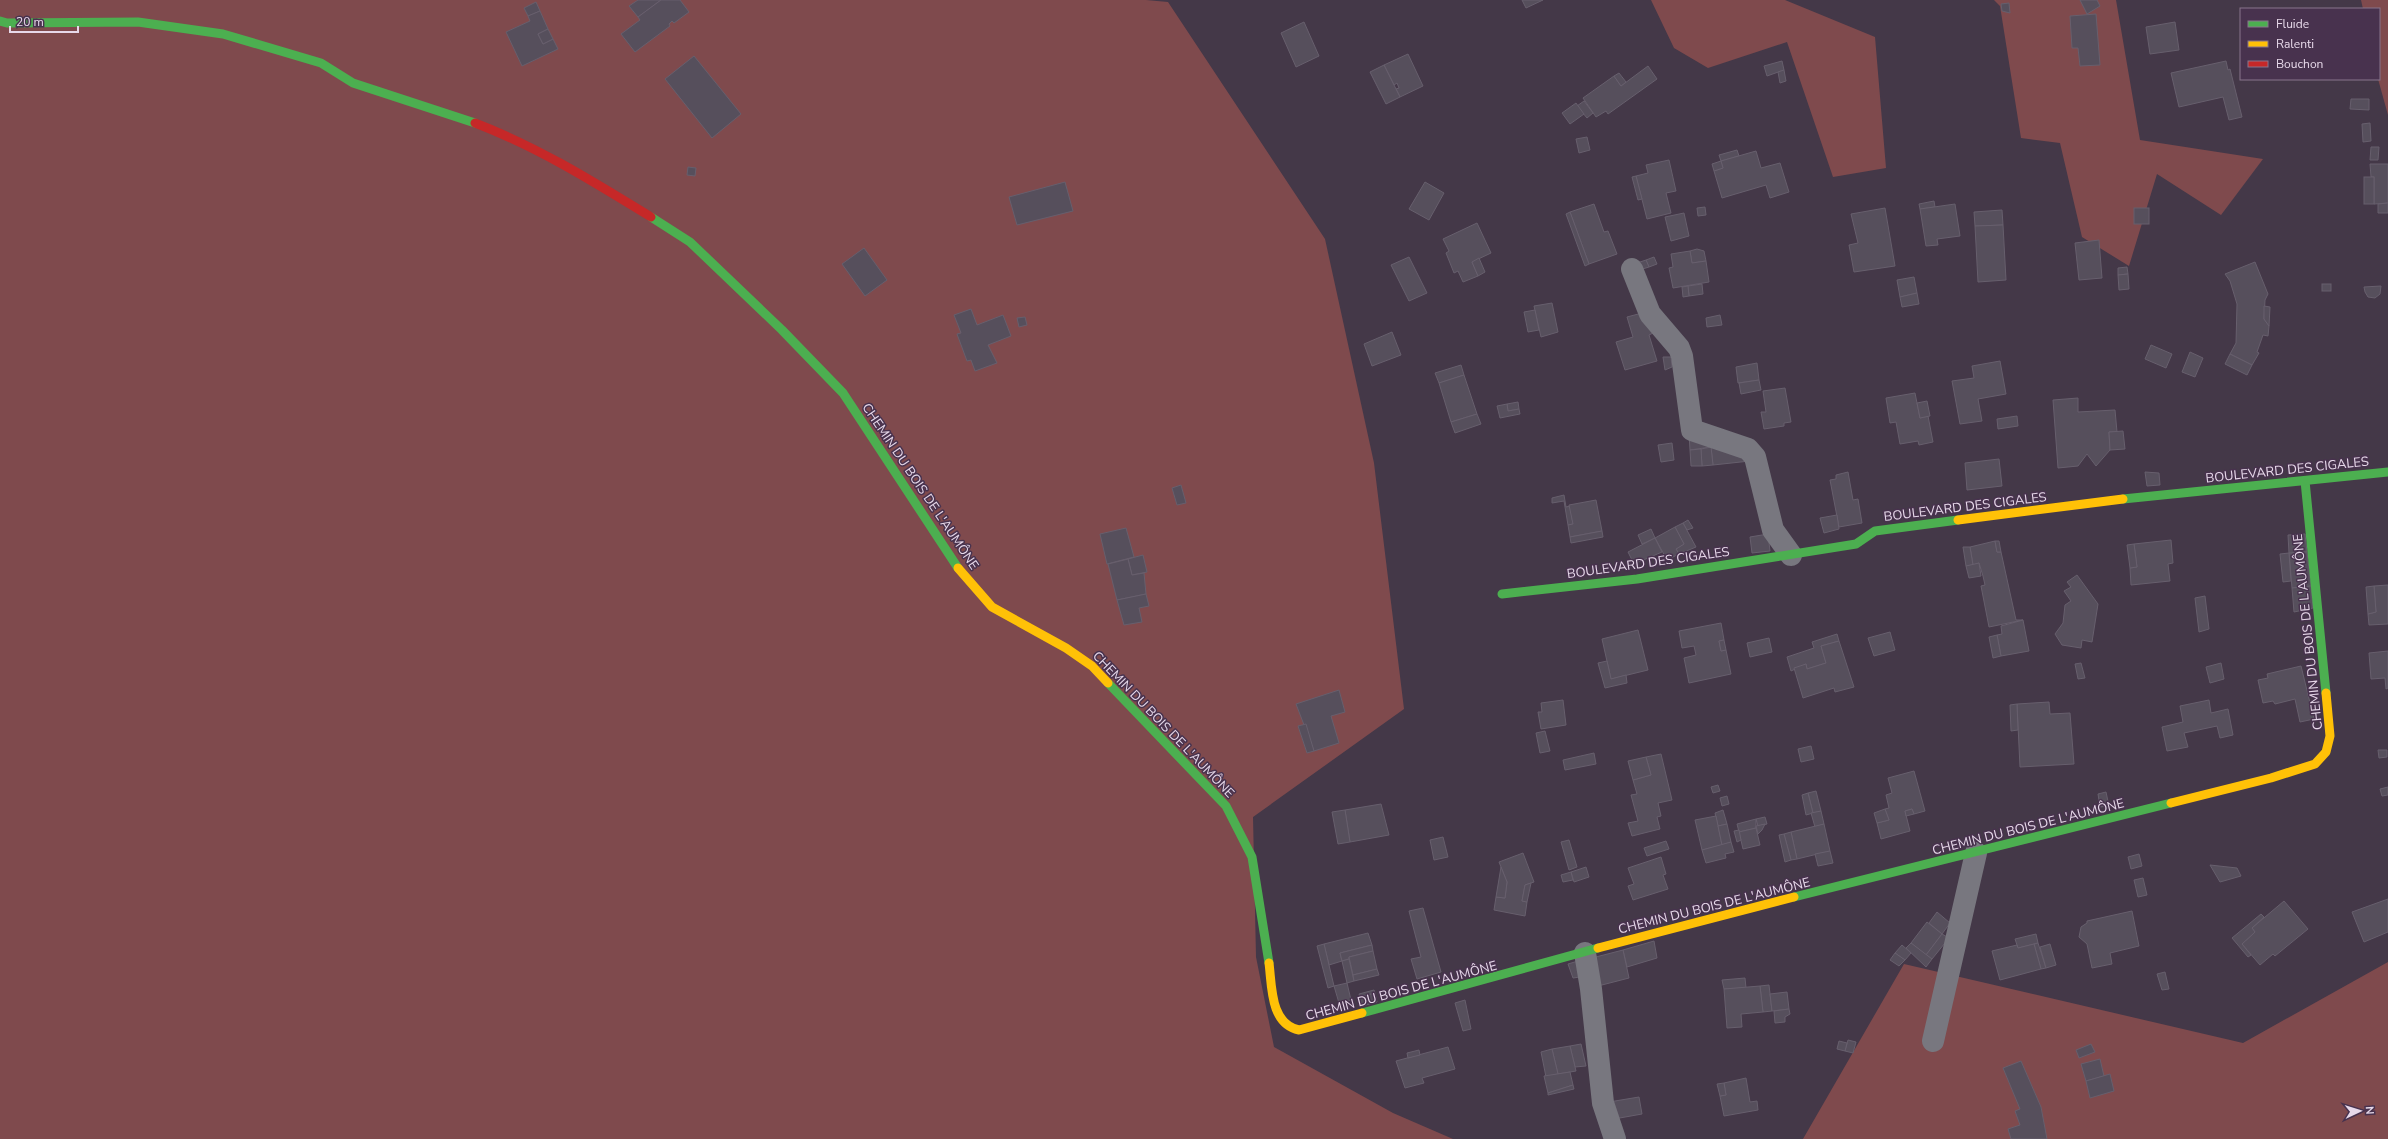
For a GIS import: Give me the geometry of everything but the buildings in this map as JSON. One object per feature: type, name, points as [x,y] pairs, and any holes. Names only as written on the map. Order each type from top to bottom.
[{"type":"street","name":"CHEMIN DU BOIS DE L'AUMÔNE","points":[[0,21],[7,23],[138,22],[223,34],[321,63],[352,83],[440,110],[507,135],[571,168],[690,242],[782,330],[843,393],[957,567],[992,607],[1066,648],[1092,666],[1226,806],[1252,857],[1276,1010],[1283,1022],[1290,1028],[1299,1030],[1585,953],[1648,934],[2271,778],[2315,764],[2326,752],[2330,736],[2305,481]]},
{"type":"street","points":[[1632,269],[1650,314],[1679,348],[1682,356],[1692,430],[1748,449],[1755,457],[1773,530],[1791,555]]},
{"type":"street","name":"BOULEVARD DES CIGALES","points":[[1502,594],[1637,579],[1791,555],[1856,544],[1875,531],[2142,497],[2388,472]]},
{"type":"street","points":[[1933,1041],[1976,853]]},
{"type":"street","points":[[1585,953],[1591,989],[1603,1103],[1615,1139]]},
{"type":"shaded area","points":[[0,0],[1146,0],[1168,2],[1325,239],[1374,463],[1404,709],[1253,817],[1256,957],[1274,1047],[1393,1113],[1453,1139],[0,1139]]},
{"type":"shaded area","points":[[1651,0],[1785,0],[1875,37],[1886,168],[1833,177],[1787,42],[1708,68],[1674,48]]},
{"type":"shaded area","points":[[1994,0],[2116,0],[2140,140],[2263,159],[2221,215],[2157,174],[2129,266],[2082,237],[2060,143],[2021,138],[2000,6]]},
{"type":"shaded area","points":[[2361,0],[2388,0],[2388,115],[2378,80],[2380,80],[2380,8],[2363,8]]},
{"type":"shaded area","points":[[2388,962],[2388,1139],[1803,1139],[1904,964],[2243,1043]]},
{"type":"traffic: fast","points":[[0,21],[7,23],[138,22],[223,34],[321,63],[353,83],[475,123]]},
{"type":"traffic: fast","points":[[651,217],[690,242],[782,330],[843,393],[958,568]]},
{"type":"traffic: fast","points":[[2123,499],[2388,472]]},
{"type":"traffic: fast","points":[[2305,481],[2326,693]]},
{"type":"traffic: fast","points":[[1502,594],[1637,579],[1856,544],[1875,531],[1958,520]]},
{"type":"traffic: fast","points":[[1108,683],[1226,806],[1252,857],[1269,963]]},
{"type":"traffic: fast","points":[[1794,897],[2171,803]]},
{"type":"traffic: fast","points":[[1362,1013],[1598,948]]},
{"type":"traffic: slow","points":[[1958,520],[2123,499]]},
{"type":"traffic: slow","points":[[958,568],[992,607],[1066,648],[1092,666],[1108,683]]},
{"type":"traffic: slow","points":[[2171,803],[2271,778],[2315,764],[2326,752],[2330,736],[2326,693]]},
{"type":"traffic: slow","points":[[1598,948],[1794,897]]},
{"type":"traffic: slow","points":[[1269,963],[1274,1003],[1282,1020],[1290,1026],[1299,1030],[1362,1013]]},
{"type":"traffic: jam","points":[[475,123],[498,132],[543,154],[587,178],[651,217]]}]
